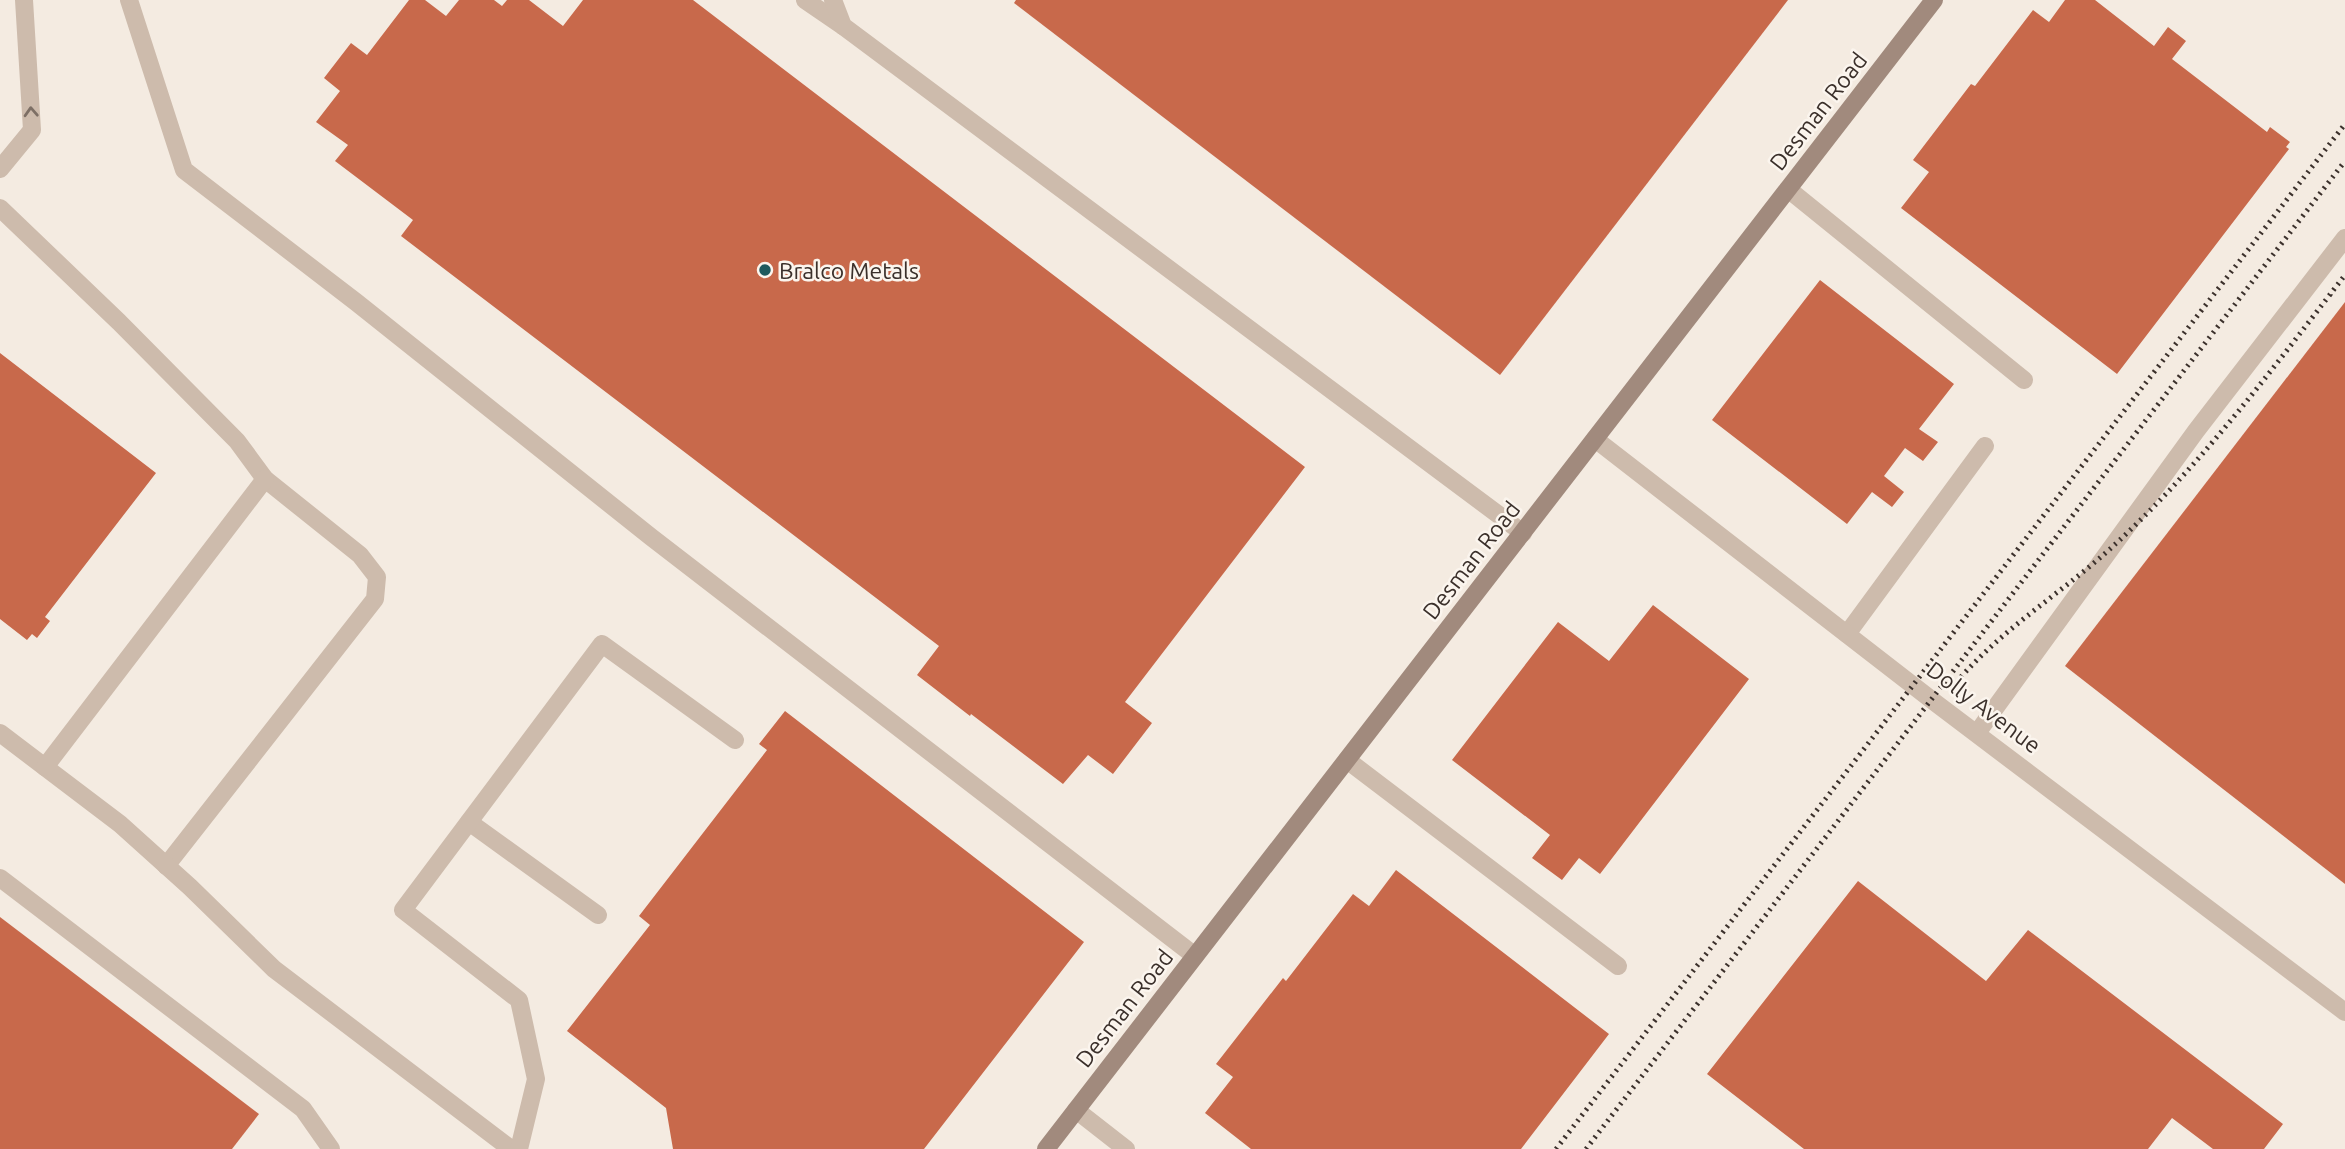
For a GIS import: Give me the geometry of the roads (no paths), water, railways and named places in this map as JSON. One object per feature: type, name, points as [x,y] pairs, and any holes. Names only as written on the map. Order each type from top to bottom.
[{"type":"street","points":[[0,169],[32,131],[24,0]]},
{"type":"street","points":[[129,0],[184,170],[356,302],[650,537],[1195,956]]},
{"type":"street","points":[[805,0],[1166,265],[1523,533]]},
{"type":"street","points":[[833,0],[842,26]]},
{"type":"street","name":"Desman Road","points":[[1046,1149],[1934,0]]},
{"type":"street","points":[[1788,189],[2024,380]]},
{"type":"street","points":[[0,208],[119,322],[237,441],[265,479],[360,555],[377,577],[375,599],[166,866]]},
{"type":"street","points":[[1977,733],[2196,431],[2345,238]]},
{"type":"street","name":"Dolly Avenue","points":[[1595,439],[2345,1012]]},
{"type":"street","points":[[1847,634],[1985,446]]},
{"type":"street","points":[[44,767],[265,479]]},
{"type":"street","points":[[519,1149],[537,1079],[519,1000],[403,910],[602,644],[735,740]]},
{"type":"street","points":[[0,733],[120,824],[274,969],[511,1149]]},
{"type":"street","points":[[1347,760],[1618,966]]},
{"type":"street","points":[[469,822],[598,915]]},
{"type":"street","points":[[0,878],[303,1109],[331,1149]]},
{"type":"street","points":[[1076,1110],[1126,1149]]},
{"type":"railway","points":[[1556,1149],[2345,124]]},
{"type":"railway","points":[[1586,1149],[2345,161]]},
{"type":"railway","points":[[1961,677],[2014,627],[2110,549],[2174,486],[2233,418],[2345,275]]},
{"type":"place","name":"Bralco Metals","points":[[765,270]]}]
